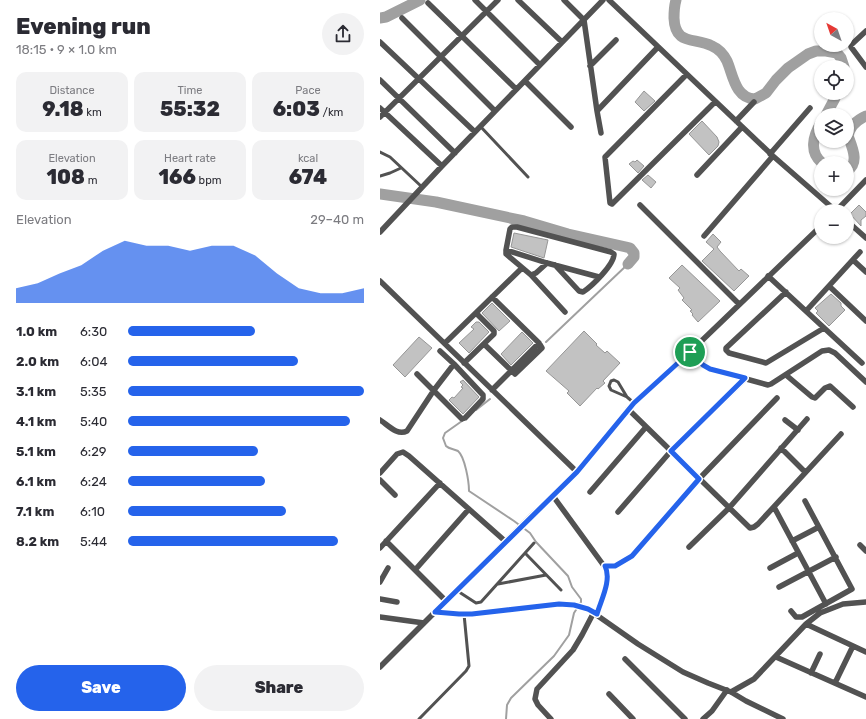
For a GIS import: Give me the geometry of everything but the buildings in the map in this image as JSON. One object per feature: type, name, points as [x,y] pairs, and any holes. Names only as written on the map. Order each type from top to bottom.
[{"type":"street","points":[[475,0],[540,65]]},
{"type":"street","points":[[380,118],[498,0]]},
{"type":"street","points":[[518,0],[562,42]]},
{"type":"street","points":[[564,0],[584,20],[601,133]]},
{"type":"street","points":[[380,232],[480,126],[603,0]]},
{"type":"street","points":[[609,0],[715,102],[828,204]]},
{"type":"street","points":[[428,2],[516,89]]},
{"type":"street","points":[[402,18],[495,111]]},
{"type":"street","points":[[866,31],[851,45],[851,47],[866,67]]},
{"type":"street","points":[[590,66],[616,40]]},
{"type":"street","points":[[380,42],[475,132]]},
{"type":"street","points":[[597,110],[658,47]]},
{"type":"street","points":[[686,74],[605,157],[610,203],[612,204],[715,102]]},
{"type":"street","points":[[380,80],[455,153]]},
{"type":"street","points":[[524,81],[572,127]]},
{"type":"street","points":[[736,121],[754,102]]},
{"type":"street","points":[[380,108],[442,166]]},
{"type":"street","points":[[704,236],[810,108]]},
{"type":"street","points":[[697,175],[742,127]]},
{"type":"street","points":[[843,204],[866,180]]},
{"type":"street","points":[[640,204],[738,304]]},
{"type":"street","points":[[555,266],[581,292],[585,291],[599,277],[612,261],[614,254],[514,226],[510,229],[506,254],[531,275],[565,312]]},
{"type":"street","points":[[854,227],[866,238]]},
{"type":"street","points":[[380,666],[505,541],[577,472],[634,403],[690,352],[738,304],[814,233]]},
{"type":"street","points":[[506,250],[555,266],[599,277]]},
{"type":"street","points":[[806,311],[860,252]]},
{"type":"street","points":[[853,260],[866,272]]},
{"type":"street","points":[[531,275],[536,273],[547,263]]},
{"type":"street","points":[[445,343],[522,268]]},
{"type":"street","points":[[768,276],[862,363]]},
{"type":"street","points":[[380,281],[577,472]]},
{"type":"street","points":[[829,286],[866,321]]},
{"type":"street","points":[[786,292],[726,348],[729,353],[766,363],[824,328]]},
{"type":"street","points":[[492,297],[539,343],[492,390]]},
{"type":"street","points":[[464,363],[494,334],[494,331],[476,313]]},
{"type":"street","points":[[484,344],[511,371]]},
{"type":"street","points":[[690,352],[703,365],[710,369],[768,385],[822,351],[829,350],[866,382]]},
{"type":"street","points":[[417,374],[462,419],[464,419],[484,397],[440,351]]},
{"type":"street","points":[[380,420],[398,433],[407,431],[434,390],[454,364]]},
{"type":"street","points":[[463,374],[469,367]]},
{"type":"street","points":[[786,375],[815,398],[825,388],[830,386],[853,408]]},
{"type":"street","points":[[618,512],[671,451],[745,378]]},
{"type":"street","points":[[605,566],[615,566],[632,556],[699,479],[777,398]]},
{"type":"street","points":[[628,410],[750,528],[758,524],[841,434]]},
{"type":"street","points":[[689,546],[729,508],[807,419]]},
{"type":"street","points":[[784,420],[798,430]]},
{"type":"street","points":[[590,492],[646,427]]},
{"type":"street","points":[[781,448],[805,472]]},
{"type":"street","points":[[380,472],[397,454],[403,452],[505,541]]},
{"type":"street","points":[[380,480],[395,495]]},
{"type":"street","points":[[380,548],[440,483]]},
{"type":"street","points":[[551,719],[538,705],[535,699],[537,689],[573,650],[595,613],[607,583],[608,575],[605,566],[553,496]]},
{"type":"street","points":[[791,611],[798,618],[852,589],[805,501]]},
{"type":"street","points":[[774,506],[826,604]]},
{"type":"street","points":[[415,570],[469,509]]},
{"type":"street","points":[[792,541],[819,527]]},
{"type":"street","points":[[386,542],[446,601]]},
{"type":"street","points":[[860,545],[866,551]]},
{"type":"street","points":[[770,568],[798,553]]},
{"type":"street","points":[[779,586],[836,557]]},
{"type":"street","points":[[380,582],[388,568]]},
{"type":"street","points":[[380,599],[397,602]]},
{"type":"street","points":[[703,719],[729,691],[754,679],[806,624],[820,613],[843,604],[866,602]]},
{"type":"street","points":[[435,612],[464,614],[559,604],[574,605],[588,609],[638,644],[683,672],[729,691],[783,719]]},
{"type":"street","points":[[380,617],[424,623]]},
{"type":"street","points":[[806,624],[866,652]]},
{"type":"street","points":[[835,683],[853,646]]},
{"type":"street","points":[[811,673],[820,654]]},
{"type":"street","points":[[776,657],[866,697]]},
{"type":"street","points":[[626,659],[685,719]]},
{"type":"street","points":[[609,694],[633,719]]},
{"type":"lane","points":[[480,126],[528,177]]},
{"type":"lane","points":[[380,152],[386,154],[420,189]]},
{"type":"lane","points":[[380,176],[401,168]]},
{"type":"lane","points":[[627,397],[618,382],[614,380],[611,381],[609,386],[610,390],[627,397],[634,403]]},
{"type":"lane","points":[[456,590],[479,603],[526,554],[534,543]]},
{"type":"lane","points":[[526,554],[561,590]]},
{"type":"lane","points":[[498,584],[546,575]]},
{"type":"lane","points":[[419,719],[470,666],[464,614]]},
{"type":"waterway","points":[[380,18],[386,17],[420,0]]},
{"type":"waterway","points":[[676,0],[674,18],[675,27],[678,33],[682,37],[706,43],[719,50],[727,61],[733,79],[739,90],[748,98],[755,99],[766,93],[788,68],[808,54],[816,51],[826,51],[837,53],[842,60]]},
{"type":"waterway","points":[[830,108],[834,100]]},
{"type":"waterway","points":[[854,156],[848,136],[849,132],[854,124],[866,116]]},
{"type":"waterway","points":[[814,148],[816,156]]},
{"type":"waterway","points":[[380,194],[436,202],[524,221],[568,234],[630,248],[634,253],[634,257],[628,264]]},
{"type":"waterway","points":[[546,342],[628,264]]},
{"type":"waterway","points":[[476,410],[490,399]]},
{"type":"waterway","points":[[462,421],[445,433],[443,438],[446,446],[458,451],[463,459],[469,491],[530,533],[536,542],[568,576],[572,587],[581,599],[581,602],[574,613],[569,635],[554,656],[511,698],[507,705],[506,719]]},
{"type":"route","points":[[690,352],[703,365],[710,369],[745,378],[671,451],[699,479],[632,556],[615,566],[605,566],[608,575],[607,583],[597,614],[588,609],[574,605],[559,604],[472,614],[435,612],[577,472],[634,403],[690,352]]}]
